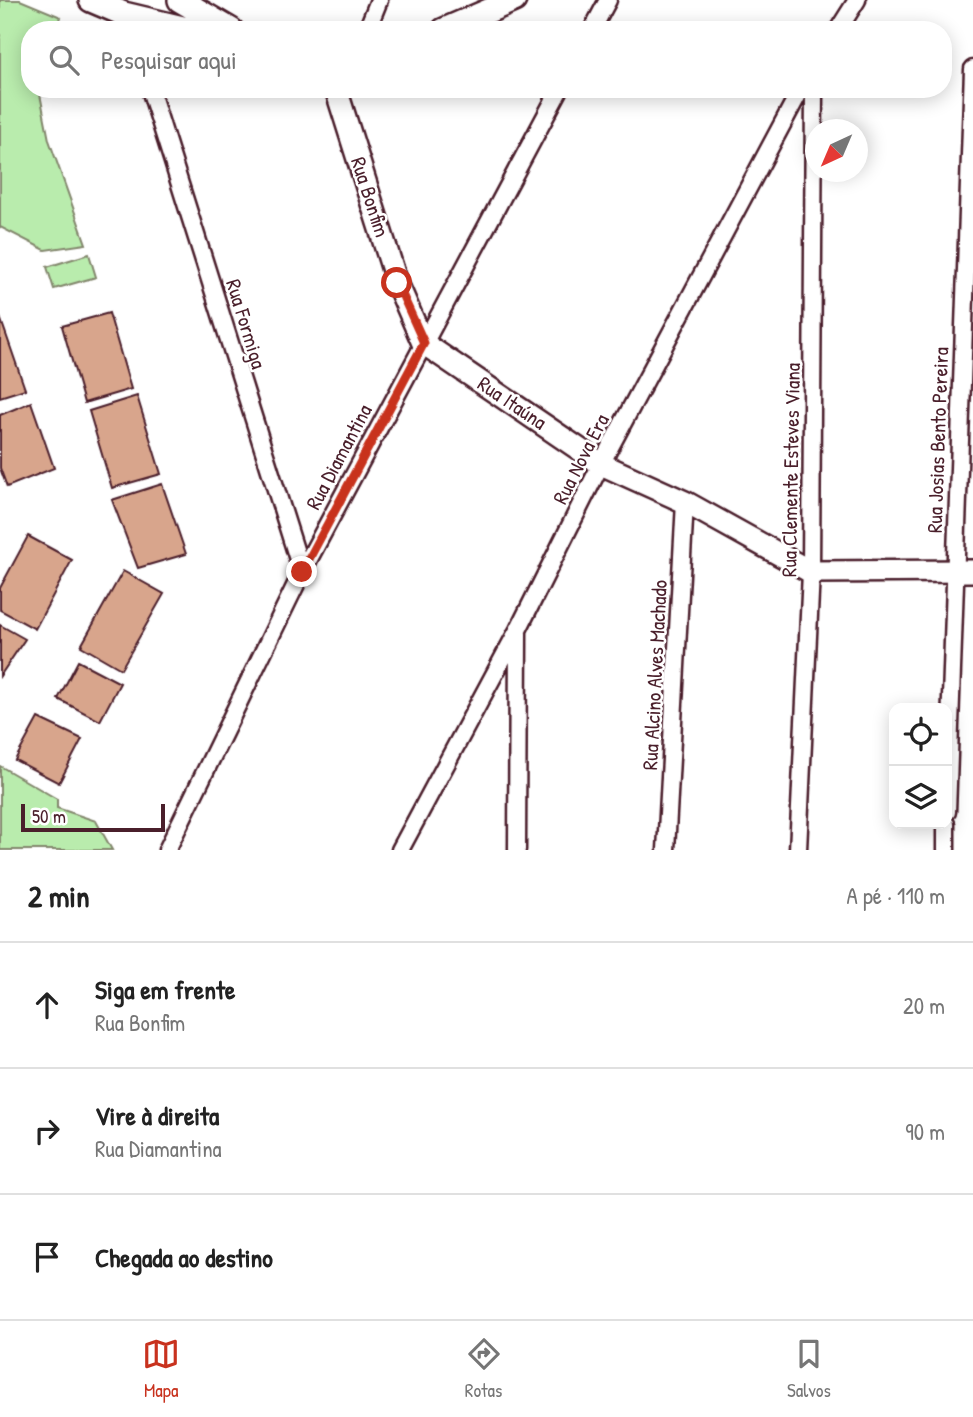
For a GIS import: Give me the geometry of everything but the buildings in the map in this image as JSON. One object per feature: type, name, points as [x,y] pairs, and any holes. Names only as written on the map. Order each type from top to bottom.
[{"type":"main road","points":[[91,0],[125,21]]},
{"type":"main road","points":[[128,21],[143,0]]},
{"type":"main road","points":[[180,0],[216,21]]},
{"type":"main road","points":[[465,21],[514,0]]},
{"type":"street","points":[[371,21],[379,0]]},
{"type":"street","points":[[597,21],[608,0]]},
{"type":"street","points":[[844,21],[857,0]]},
{"type":"street","name":"Rua Josias Bento Pereira","points":[[950,766],[964,571],[973,69]]},
{"type":"street","name":"Rua Formiga","points":[[153,98],[302,572]]},
{"type":"street","name":"Rua Bonfim","points":[[339,98],[397,283],[424,343]]},
{"type":"street","name":"Rua Diamantina","points":[[167,850],[302,572],[555,98]]},
{"type":"street","name":"Rua Nova Era","points":[[400,850],[518,630],[601,464],[797,98]]},
{"type":"street","name":"Rua Clemente Esteves Viana","points":[[798,850],[811,572],[814,98]]},
{"type":"street","name":"Rua Itaúna","points":[[424,343],[601,464],[685,502],[811,572]]},
{"type":"street","name":"Rua Alcino Alves Machado","points":[[666,850],[685,502]]},
{"type":"street","points":[[811,572],[964,571]]},
{"type":"street","points":[[517,850],[518,630]]},
{"type":"street","points":[[946,829],[946,850]]},
{"type":"green space","points":[[0,0],[20,0],[61,17],[59,21],[21,21],[21,98],[41,98],[49,140],[86,244],[45,250],[0,227]]},
{"type":"green space","points":[[89,254],[96,277],[54,289],[47,267]]},
{"type":"green space","points":[[0,766],[57,799],[57,808],[96,821],[112,850],[0,850]]},
{"type":"route","points":[[302,572],[424,343],[397,283]]}]
